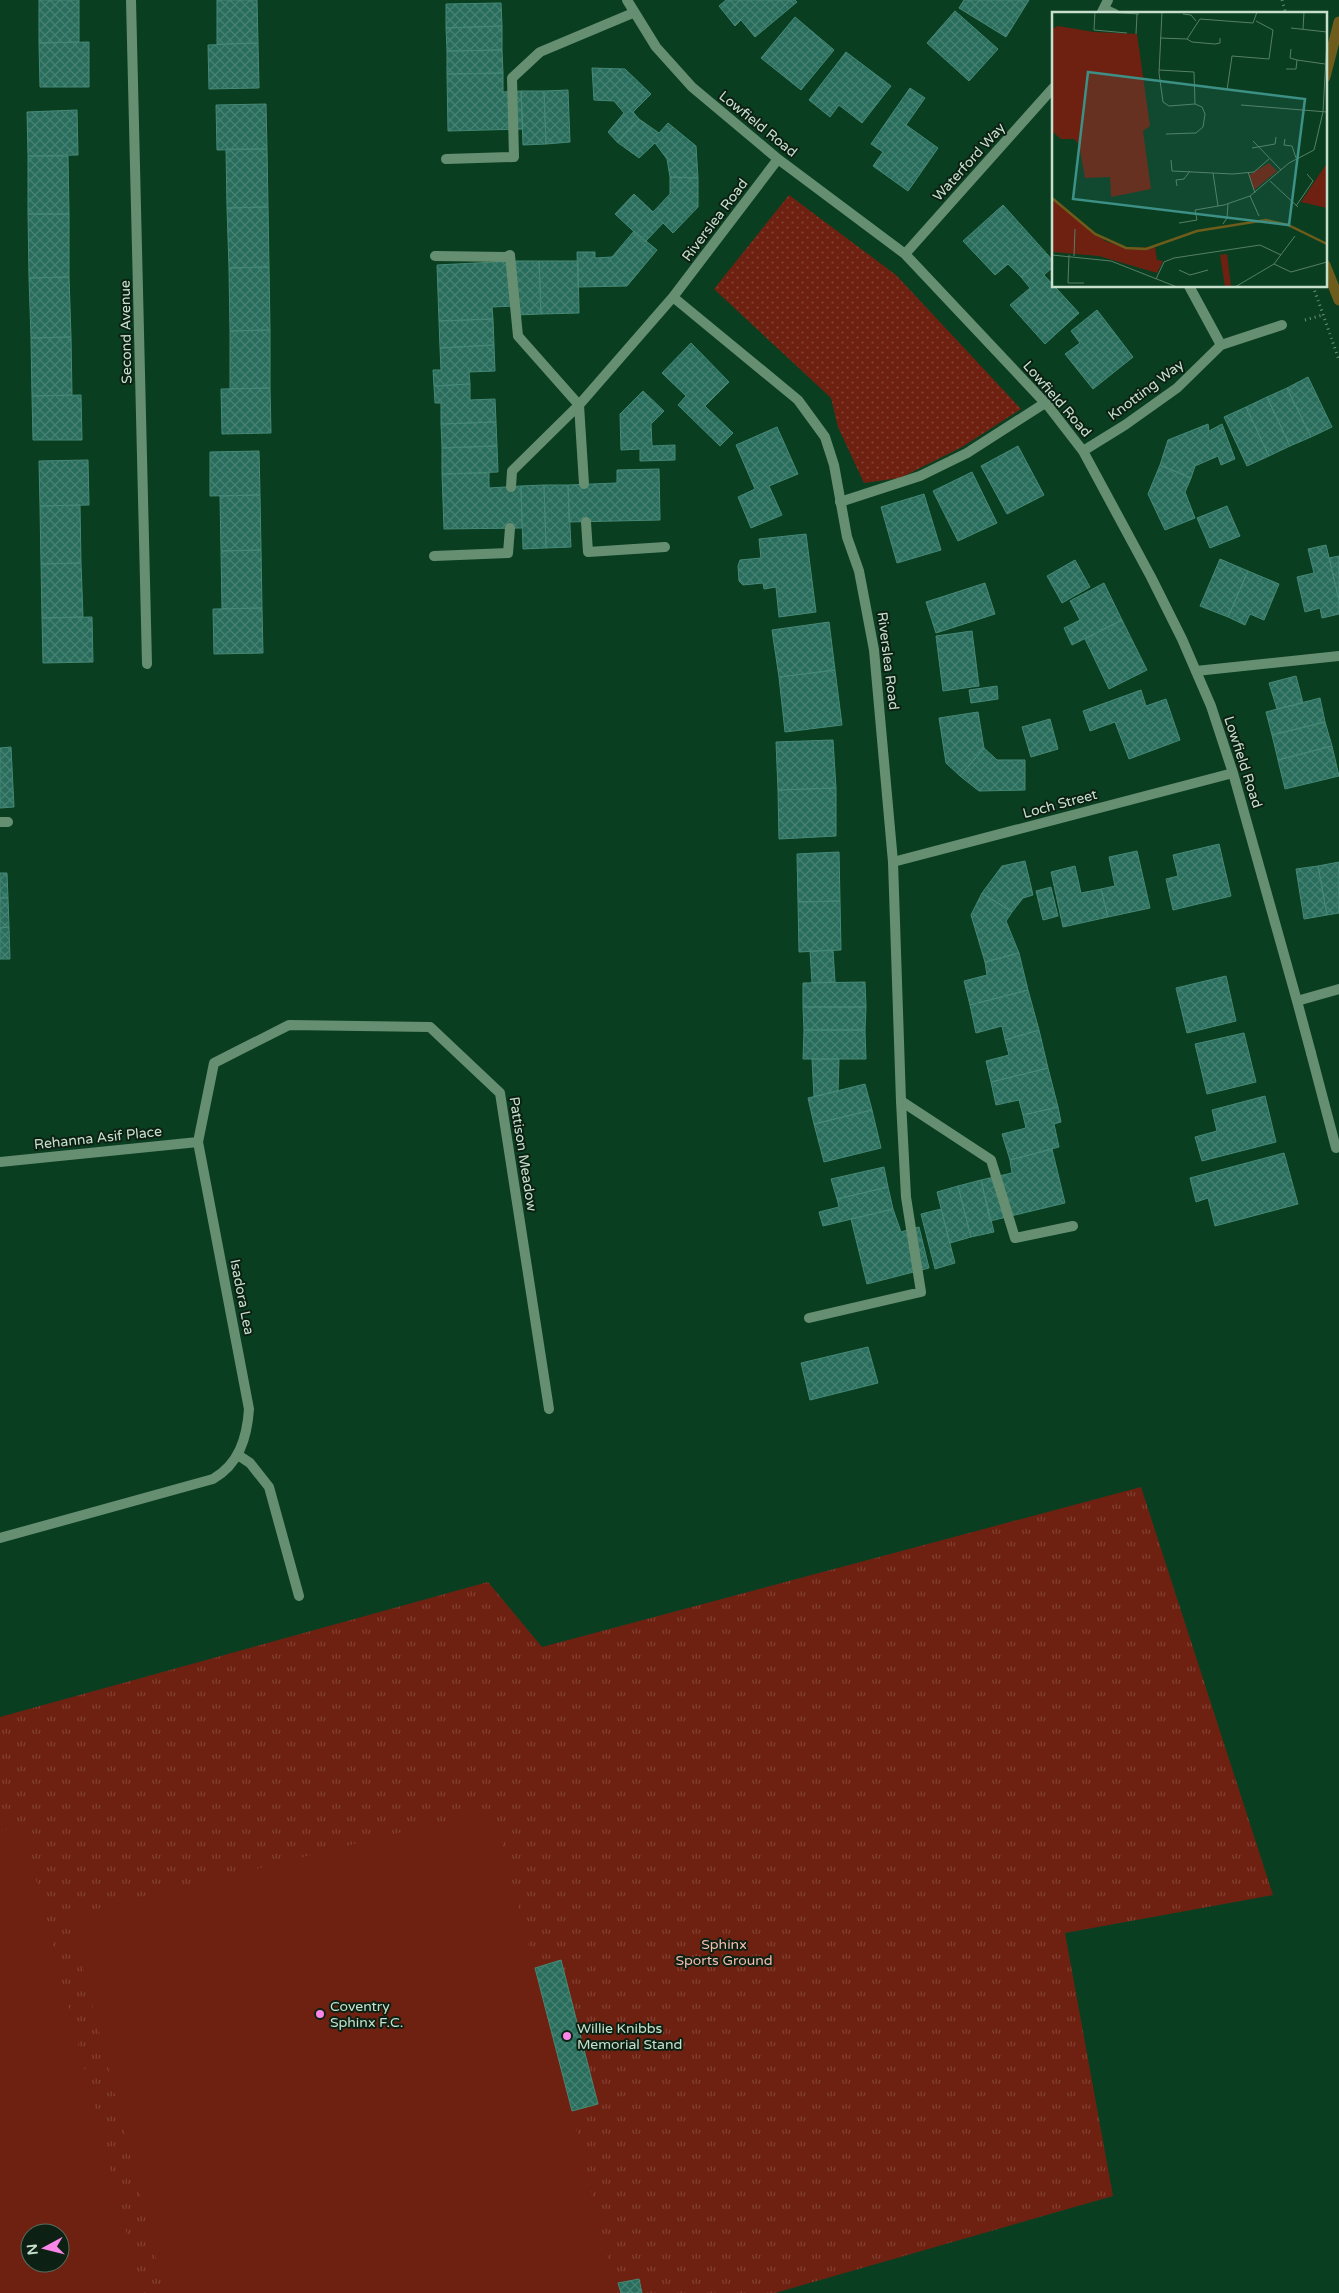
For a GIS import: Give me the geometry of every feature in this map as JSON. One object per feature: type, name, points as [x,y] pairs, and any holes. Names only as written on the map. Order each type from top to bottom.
[{"type":"street","name":"Second Avenue","points":[[131,0],[147,664]]},
{"type":"street","name":"Lowfield Road","points":[[627,0],[633,13],[656,47],[692,88],[778,159],[905,254],[1045,404],[1083,451],[1151,577],[1211,706],[1233,773],[1336,1148]]},
{"type":"street","points":[[446,159],[514,157],[512,78],[540,52],[633,13]]},
{"type":"street","name":"Waterford Way","points":[[905,254],[1052,89]]},
{"type":"street","name":"Riverslea Road","points":[[511,487],[512,470],[579,405],[673,297],[778,159]]},
{"type":"street","points":[[435,256],[506,257],[510,255],[518,336],[579,405],[584,484]]},
{"type":"street","points":[[1190,288],[1222,345]]},
{"type":"street","name":"Riverslea Road","points":[[673,297],[798,400],[825,437],[834,465],[847,537],[861,580],[874,650],[893,862],[906,1197],[921,1292],[809,1318]]},
{"type":"street","name":"Knotting Way","points":[[1083,451],[1125,425],[1177,388],[1222,345],[1282,325]]},
{"type":"street","points":[[840,502],[920,476],[967,454],[1045,404]]},
{"type":"street","points":[[586,522],[588,552],[665,547]]},
{"type":"street","points":[[434,556],[508,553],[510,528]]},
{"type":"street","points":[[1196,671],[1339,656]]},
{"type":"street","name":"Loch Street","points":[[893,862],[1233,773]]},
{"type":"street","points":[[1297,1001],[1339,989]]},
{"type":"street","name":"Pattison Meadow","points":[[198,1142],[214,1063],[289,1025],[430,1027],[500,1093],[549,1409]]},
{"type":"street","points":[[901,1101],[992,1160],[1015,1238],[1074,1226]]},
{"type":"street","name":"Rehanna Asif Place","points":[[0,1162],[198,1142]]},
{"type":"street","name":"Isadora Lea","points":[[0,1538],[213,1479],[223,1473],[238,1455],[245,1442],[249,1409],[198,1142]]},
{"type":"street","points":[[238,1455],[250,1463],[269,1487],[299,1596]]},
{"type":"path","points":[[1314,288],[1339,360]]},
{"type":"green space","points":[[789,195],[896,275],[1021,409],[962,447],[900,478],[864,483],[838,427],[831,398],[714,289]]},
{"type":"green space","name":"Sphinx Sports Ground","points":[[1141,1487],[1273,1895],[1065,1933],[1113,2196],[775,2293],[0,2293],[0,1717],[488,1582],[542,1647]]},
{"type":"green space","name":"Coventry Sphinx F.C.","points":[[493,1809],[572,2111],[616,2293],[165,2293],[70,1916]]},
{"type":"green space","points":[[22,1825],[142,2293],[0,2293],[0,1831]]},
{"type":"building","points":[[39,0],[79,0],[79,42],[39,43]]},
{"type":"building","points":[[217,0],[257,0],[258,43],[217,44]]},
{"type":"building","points":[[726,0],[795,0],[797,2],[755,37],[741,20],[735,26],[719,6]]},
{"type":"building","points":[[964,0],[1029,0],[1006,37],[959,8]]},
{"type":"building","points":[[501,3],[502,26],[446,28],[446,4]]},
{"type":"building","points":[[955,11],[998,49],[969,81],[927,43]]},
{"type":"building","points":[[795,17],[834,50],[801,90],[761,58]]},
{"type":"building","points":[[502,26],[502,50],[447,51],[446,28]]},
{"type":"building","points":[[89,42],[89,87],[40,87],[39,43]]},
{"type":"building","points":[[258,43],[259,88],[209,89],[208,45]]},
{"type":"building","points":[[502,50],[503,73],[447,74],[447,51]]},
{"type":"building","points":[[846,52],[891,86],[862,123],[839,105],[830,117],[809,100]]},
{"type":"building","points":[[592,68],[625,69],[651,94],[633,112],[639,119],[617,142],[608,132],[624,113],[614,101],[594,100]]},
{"type":"building","points":[[503,73],[503,92],[521,91],[523,129],[448,131],[447,74]]},
{"type":"building","points":[[910,88],[925,98],[906,125],[938,148],[908,191],[873,166],[883,152],[871,144]]},
{"type":"building","points":[[568,90],[570,142],[546,144],[544,91]]},
{"type":"building","points":[[521,91],[544,91],[546,144],[523,145]]},
{"type":"building","points":[[266,104],[267,149],[217,150],[216,105]]},
{"type":"building","points":[[77,110],[78,155],[28,156],[27,112]]},
{"type":"building","points":[[639,119],[659,133],[668,123],[696,146],[698,178],[670,177],[667,159],[655,143],[639,158],[617,142]]},
{"type":"building","points":[[226,149],[267,149],[268,207],[227,208]]},
{"type":"building","points":[[28,156],[68,156],[69,214],[28,214]]},
{"type":"building","points":[[670,177],[698,178],[698,207],[673,233],[663,223],[645,242],[615,214],[634,194],[653,212],[670,194]]},
{"type":"building","points":[[1003,205],[1047,254],[1021,277],[1008,264],[995,275],[963,241]]},
{"type":"building","points":[[268,207],[269,267],[229,268],[227,208]]},
{"type":"building","points":[[28,214],[69,214],[69,277],[29,278]]},
{"type":"building","points":[[634,231],[657,250],[627,286],[578,287],[577,252],[595,252],[595,258],[612,257]]},
{"type":"building","points":[[1047,254],[1052,260],[1052,268],[1044,275],[1052,284],[1052,288],[1056,288],[1079,313],[1045,344],[1010,305],[1030,288],[1021,277]]},
{"type":"building","points":[[515,261],[539,261],[541,314],[516,315]]},
{"type":"building","points":[[515,261],[516,306],[492,307],[493,319],[439,321],[437,265]]},
{"type":"building","points":[[539,261],[578,261],[579,313],[541,314]]},
{"type":"building","points":[[269,267],[270,330],[230,331],[229,268]]},
{"type":"building","points":[[69,277],[71,337],[31,338],[29,278]]},
{"type":"building","points":[[1097,310],[1133,357],[1093,389],[1065,354],[1080,343],[1071,331]]},
{"type":"building","points":[[493,319],[494,345],[440,348],[439,321]]},
{"type":"building","points":[[270,330],[270,388],[230,389],[230,331]]},
{"type":"building","points":[[71,337],[72,395],[32,396],[31,338]]},
{"type":"building","points":[[691,343],[729,382],[705,406],[733,433],[720,446],[678,405],[686,396],[662,373]]},
{"type":"building","points":[[494,345],[495,371],[469,372],[470,384],[434,386],[433,370],[441,370],[440,348]]},
{"type":"building","points":[[1308,377],[1332,427],[1311,437],[1287,388]]},
{"type":"building","points":[[470,384],[470,400],[495,399],[496,422],[441,424],[441,403],[435,403],[434,386]]},
{"type":"building","points":[[270,388],[271,433],[222,434],[221,389]]},
{"type":"building","points":[[1287,388],[1311,437],[1290,446],[1267,397]]},
{"type":"building","points":[[643,391],[664,411],[651,424],[652,446],[675,445],[675,460],[640,461],[640,449],[621,450],[620,414]]},
{"type":"building","points":[[81,395],[82,440],[33,440],[32,396]]},
{"type":"building","points":[[1267,397],[1290,446],[1269,456],[1246,407]]},
{"type":"building","points":[[1246,407],[1269,456],[1247,466],[1224,417]]},
{"type":"building","points":[[496,422],[497,446],[442,448],[441,424]]},
{"type":"building","points":[[1208,424],[1209,431],[1222,424],[1235,459],[1221,465],[1218,456],[1195,466],[1191,478],[1160,465],[1168,440]]},
{"type":"building","points":[[777,427],[798,474],[769,486],[782,515],[751,528],[738,497],[755,489],[736,445]]},
{"type":"building","points":[[497,446],[498,472],[442,474],[442,448]]},
{"type":"building","points":[[1018,446],[1044,495],[1007,514],[981,466]]},
{"type":"building","points":[[259,451],[260,495],[210,496],[210,452]]},
{"type":"building","points":[[88,460],[89,505],[40,506],[39,461]]},
{"type":"building","points":[[1160,465],[1191,478],[1185,492],[1195,518],[1165,530],[1148,494]]},
{"type":"building","points":[[659,469],[660,520],[569,522],[568,485],[617,483],[617,470]]},
{"type":"building","points":[[972,472],[997,523],[958,541],[933,491]]},
{"type":"building","points":[[489,473],[489,488],[521,486],[522,528],[444,529],[442,474]]},
{"type":"building","points":[[544,485],[568,485],[571,547],[546,548]]},
{"type":"building","points":[[544,485],[546,548],[523,549],[521,486]]},
{"type":"building","points":[[924,494],[941,550],[897,563],[881,507]]},
{"type":"building","points":[[260,495],[261,550],[221,551],[220,496]]},
{"type":"building","points":[[80,505],[81,563],[41,564],[40,506]]},
{"type":"building","points":[[1227,506],[1240,536],[1210,548],[1197,518]]},
{"type":"building","points":[[806,534],[816,612],[779,617],[776,587],[764,589],[763,583],[743,585],[739,581],[738,566],[740,560],[761,558],[759,539]]},
{"type":"building","points":[[1326,545],[1339,600],[1339,614],[1322,618],[1320,608],[1305,612],[1297,577],[1314,573],[1308,549]]},
{"type":"building","points":[[261,550],[262,608],[222,609],[221,551]]},
{"type":"building","points":[[1339,556],[1339,600],[1329,558]]},
{"type":"building","points":[[1220,559],[1248,571],[1228,617],[1200,606]]},
{"type":"building","points":[[1075,560],[1090,587],[1062,603],[1047,576]]},
{"type":"building","points":[[81,563],[83,617],[42,618],[41,564]]},
{"type":"building","points":[[1248,571],[1279,584],[1264,620],[1250,614],[1245,625],[1228,617]]},
{"type":"building","points":[[985,583],[995,614],[936,633],[926,602]]},
{"type":"building","points":[[1104,583],[1122,620],[1072,645],[1064,628],[1080,620],[1070,601]]},
{"type":"building","points":[[262,608],[263,653],[214,654],[213,609]]},
{"type":"building","points":[[92,617],[93,662],[43,663],[42,618]]},
{"type":"building","points":[[1122,620],[1147,670],[1109,689],[1085,639]]},
{"type":"building","points":[[829,622],[835,670],[779,677],[772,630]]},
{"type":"building","points":[[972,631],[979,686],[943,691],[936,636]]},
{"type":"building","points":[[835,670],[842,725],[785,732],[779,677]]},
{"type":"building","points":[[1296,676],[1303,703],[1277,709],[1269,683]]},
{"type":"building","points":[[997,686],[998,699],[971,703],[969,690]]},
{"type":"building","points":[[1141,690],[1146,706],[1166,699],[1180,740],[1129,759],[1115,722],[1090,731],[1083,711]]},
{"type":"building","points":[[1320,698],[1325,722],[1272,735],[1266,712]]},
{"type":"building","points":[[978,712],[984,748],[960,776],[946,763],[939,718]]},
{"type":"building","points":[[1050,719],[1058,749],[1031,757],[1022,727]]},
{"type":"building","points":[[1325,722],[1332,746],[1278,760],[1272,735]]},
{"type":"building","points":[[833,740],[836,788],[778,790],[776,742]]},
{"type":"building","points":[[1332,746],[1339,776],[1285,789],[1278,760]]},
{"type":"building","points":[[11,747],[14,807],[0,808],[0,748]]},
{"type":"building","points":[[984,748],[997,760],[1025,760],[1025,790],[979,791],[960,776]]},
{"type":"building","points":[[836,788],[836,836],[779,839],[778,790]]},
{"type":"building","points":[[1219,844],[1231,896],[1173,910],[1166,879],[1178,876],[1173,855]]},
{"type":"building","points":[[1137,851],[1150,908],[1108,917],[1101,889],[1115,886],[1109,857]]},
{"type":"building","points":[[839,852],[840,901],[798,902],[797,854]]},
{"type":"building","points":[[1025,861],[1033,895],[1023,898],[1012,912],[982,893],[1002,866]]},
{"type":"building","points":[[1339,862],[1339,913],[1327,915],[1318,866]]},
{"type":"building","points":[[1075,866],[1081,893],[1101,889],[1108,917],[1063,927],[1051,872]]},
{"type":"building","points":[[1318,866],[1327,915],[1304,919],[1296,869]]},
{"type":"building","points":[[0,873],[7,873],[8,898],[0,898]]},
{"type":"building","points":[[1051,887],[1058,916],[1043,920],[1036,891]]},
{"type":"building","points":[[982,893],[1012,912],[1006,921],[1019,953],[985,962],[971,915]]},
{"type":"building","points":[[0,898],[8,898],[9,927],[0,928]]},
{"type":"building","points":[[840,901],[841,950],[799,952],[798,902]]},
{"type":"building","points":[[9,927],[10,959],[0,959],[0,928]]},
{"type":"building","points":[[833,950],[835,982],[812,983],[810,951]]},
{"type":"building","points":[[1019,953],[1028,990],[970,1005],[964,981],[987,975],[985,962]]},
{"type":"building","points":[[1226,976],[1236,1021],[1187,1033],[1176,988]]},
{"type":"building","points":[[865,982],[866,1007],[803,1007],[803,983]]},
{"type":"building","points":[[1028,990],[1039,1030],[1005,1040],[1002,1026],[976,1033],[970,1005]]},
{"type":"building","points":[[803,1007],[866,1007],[865,1030],[804,1030]]},
{"type":"building","points":[[804,1030],[865,1030],[866,1059],[803,1059]]},
{"type":"building","points":[[1039,1030],[1048,1068],[991,1082],[986,1061],[1009,1055],[1005,1040]]},
{"type":"building","points":[[1244,1033],[1256,1082],[1207,1094],[1195,1044]]},
{"type":"building","points":[[812,1059],[839,1059],[838,1091],[814,1097]]},
{"type":"building","points":[[1048,1068],[1058,1107],[1023,1115],[1019,1100],[996,1105],[991,1082]]},
{"type":"building","points":[[865,1084],[872,1110],[814,1124],[808,1098]]},
{"type":"building","points":[[1265,1096],[1276,1142],[1202,1161],[1195,1137],[1217,1131],[1212,1110]]},
{"type":"building","points":[[1058,1107],[1061,1122],[1054,1124],[1059,1147],[1010,1160],[1002,1134],[1026,1128],[1023,1115]]},
{"type":"building","points":[[872,1110],[881,1148],[824,1162],[814,1124]]},
{"type":"building","points":[[1052,1149],[1065,1203],[990,1221],[981,1180],[1012,1173],[1010,1160]]},
{"type":"building","points":[[1284,1153],[1298,1204],[1215,1226],[1208,1198],[1196,1202],[1190,1178]]},
{"type":"building","points":[[884,1167],[888,1187],[837,1199],[831,1179]]},
{"type":"building","points":[[981,1180],[994,1232],[971,1237],[958,1186]]},
{"type":"building","points":[[958,1186],[971,1237],[950,1243],[937,1192]]},
{"type":"building","points":[[888,1187],[893,1209],[823,1226],[819,1212],[839,1207],[837,1199]]},
{"type":"building","points":[[893,1209],[901,1232],[919,1227],[929,1268],[867,1284],[851,1219]]},
{"type":"building","points":[[941,1209],[955,1263],[935,1269],[921,1214]]},
{"type":"building","points":[[868,1347],[878,1383],[810,1400],[801,1363]]},
{"type":"building","name":"Willie Knibbs Memorial Stand","points":[[561,1960],[598,2104],[572,2111],[535,1968]]},
{"type":"building","points":[[639,2279],[642,2293],[621,2293],[618,2283]]},
{"type":"waterway","points":[[1326,73],[1339,22]]},
{"type":"waterway","points":[[1326,268],[1339,300]]},
{"type":"place","name":"Coventry Sphinx F.C.","points":[[320,2014]]},
{"type":"place","name":"Willie Knibbs Memorial Stand","points":[[567,2036]]}]
